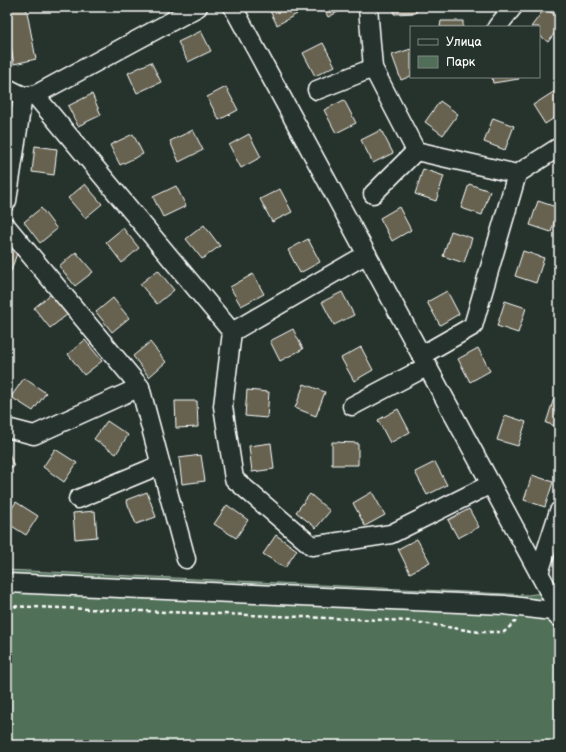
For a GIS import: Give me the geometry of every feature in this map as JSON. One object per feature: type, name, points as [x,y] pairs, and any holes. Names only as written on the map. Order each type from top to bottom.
[{"type":"lane","points":[[22,93],[198,7]]},
{"type":"lane","points":[[233,7],[559,610]]},
{"type":"lane","points":[[368,7],[372,68],[416,151],[517,174]]},
{"type":"lane","points":[[498,26],[513,7]]},
{"type":"lane","points":[[316,90],[372,68]]},
{"type":"lane","points":[[7,201],[22,93]]},
{"type":"lane","points":[[22,93],[232,332],[223,406],[234,479],[312,546],[391,534],[491,484]]},
{"type":"lane","points":[[352,406],[425,361],[473,326],[517,174],[559,147]]},
{"type":"lane","points":[[373,194],[416,151]]},
{"type":"lane","points":[[7,227],[140,387],[186,559]]},
{"type":"lane","points":[[232,332],[367,254]]},
{"type":"lane","points":[[7,428],[34,435],[140,387]]},
{"type":"lane","points":[[78,499],[160,465]]},
{"type":"lane","points":[[539,574],[559,511]]},
{"type":"lane","points":[[7,583],[532,608],[552,611],[559,618]]},
{"type":"path","points":[[7,606],[409,621],[479,632],[504,632],[532,608]]},
{"type":"green space","points":[[7,570],[528,595],[549,592],[559,574],[559,745],[7,745]]},
{"type":"building","points":[[7,7],[26,7],[36,59],[14,64],[7,26]]},
{"type":"building","points":[[268,7],[293,7],[297,14],[277,25]]},
{"type":"building","points":[[323,7],[348,7],[328,17]]},
{"type":"building","points":[[394,7],[416,7],[416,13],[394,14]]},
{"type":"building","points":[[545,8],[559,18],[559,27],[548,42],[540,36],[540,26],[532,26]]},
{"type":"building","points":[[441,21],[463,21],[463,26],[440,26]]},
{"type":"building","points":[[201,31],[211,51],[188,62],[178,42]]},
{"type":"building","points":[[323,43],[335,66],[315,76],[303,53]]},
{"type":"building","points":[[410,49],[410,76],[401,80],[392,55]]},
{"type":"building","points":[[151,62],[161,82],[137,93],[128,73]]},
{"type":"building","points":[[492,78],[519,79],[493,83]]},
{"type":"building","points":[[226,87],[238,110],[219,120],[207,97]]},
{"type":"building","points":[[555,91],[559,97],[559,115],[545,124],[533,105]]},
{"type":"building","points":[[92,94],[101,115],[78,126],[68,106]]},
{"type":"building","points":[[344,100],[356,123],[336,133],[324,110]]},
{"type":"building","points":[[440,101],[458,114],[443,135],[425,122]]},
{"type":"building","points":[[493,118],[514,126],[505,150],[484,142]]},
{"type":"building","points":[[193,130],[203,150],[179,162],[170,141]]},
{"type":"building","points":[[381,130],[393,153],[373,163],[361,140]]},
{"type":"building","points":[[133,134],[143,154],[120,165],[110,145]]},
{"type":"building","points":[[249,134],[261,157],[241,168],[229,145]]},
{"type":"building","points":[[35,146],[57,149],[54,175],[32,172]]},
{"type":"building","points":[[423,169],[444,176],[436,201],[415,194]]},
{"type":"building","points":[[85,184],[102,204],[85,218],[68,198]]},
{"type":"building","points":[[469,184],[490,191],[482,215],[461,208]]},
{"type":"building","points":[[176,186],[186,206],[163,217],[153,197]]},
{"type":"building","points":[[280,189],[292,212],[272,222],[260,199]]},
{"type":"building","points":[[538,201],[559,208],[551,232],[530,225]]},
{"type":"building","points":[[399,207],[411,230],[392,241],[380,218]]},
{"type":"building","points":[[41,208],[57,229],[40,243],[24,222]]},
{"type":"building","points":[[204,225],[220,246],[202,259],[186,239]]},
{"type":"building","points":[[123,228],[139,248],[122,263],[106,242]]},
{"type":"building","points":[[451,231],[472,238],[464,263],[443,256]]},
{"type":"building","points":[[308,239],[320,262],[300,273],[288,250]]},
{"type":"building","points":[[7,247],[18,250],[11,271],[7,270]]},
{"type":"building","points":[[523,251],[544,258],[536,283],[515,276]]},
{"type":"building","points":[[76,252],[93,272],[75,286],[59,266]]},
{"type":"building","points":[[158,270],[174,290],[157,304],[140,284]]},
{"type":"building","points":[[253,274],[264,294],[241,306],[230,287]]},
{"type":"building","points":[[447,291],[459,314],[440,325],[427,302]]},
{"type":"building","points":[[342,292],[354,315],[334,325],[322,302]]},
{"type":"building","points":[[51,294],[68,314],[50,328],[34,308]]},
{"type":"building","points":[[113,298],[129,318],[112,332],[96,312]]},
{"type":"building","points":[[505,301],[526,308],[518,333],[497,326]]},
{"type":"building","points":[[293,329],[303,349],[280,361],[270,341]]},
{"type":"building","points":[[85,340],[102,361],[84,375],[68,354]]},
{"type":"building","points":[[150,342],[166,362],[149,377],[133,356]]},
{"type":"building","points":[[361,347],[373,370],[354,381],[341,358]]},
{"type":"building","points":[[478,348],[490,371],[470,382],[458,359]]},
{"type":"building","points":[[24,378],[46,393],[33,411],[11,397]]},
{"type":"building","points":[[304,384],[325,392],[316,416],[295,408]]},
{"type":"building","points":[[247,390],[269,392],[267,418],[245,416]]},
{"type":"building","points":[[554,398],[559,400],[559,427],[546,423]]},
{"type":"building","points":[[175,401],[197,401],[198,427],[176,428]]},
{"type":"building","points":[[398,409],[410,432],[390,443],[378,420]]},
{"type":"building","points":[[505,415],[526,422],[518,446],[497,440]]},
{"type":"building","points":[[107,421],[128,435],[116,454],[94,439]]},
{"type":"building","points":[[332,442],[358,443],[358,465],[332,465]]},
{"type":"building","points":[[271,443],[274,469],[252,472],[249,446]]},
{"type":"building","points":[[7,448],[14,467],[7,469]]},
{"type":"building","points":[[55,449],[77,463],[64,482],[43,467]]},
{"type":"building","points":[[201,455],[205,481],[182,484],[179,458]]},
{"type":"building","points":[[435,462],[447,485],[427,495],[415,472]]},
{"type":"building","points":[[532,475],[553,482],[545,507],[524,500]]},
{"type":"building","points":[[147,492],[156,517],[136,524],[126,500]]},
{"type":"building","points":[[372,492],[385,515],[365,526],[353,503]]},
{"type":"building","points":[[310,494],[330,511],[316,528],[296,512]]},
{"type":"building","points":[[16,502],[38,516],[26,535],[7,523],[7,516]]},
{"type":"building","points":[[227,505],[248,520],[236,538],[214,524]]},
{"type":"building","points":[[469,509],[479,527],[458,538],[448,520]]},
{"type":"building","points":[[95,511],[97,537],[75,539],[73,513]]},
{"type":"building","points":[[276,535],[297,550],[285,568],[263,554]]},
{"type":"building","points":[[417,539],[430,562],[410,573],[398,549]]}]
